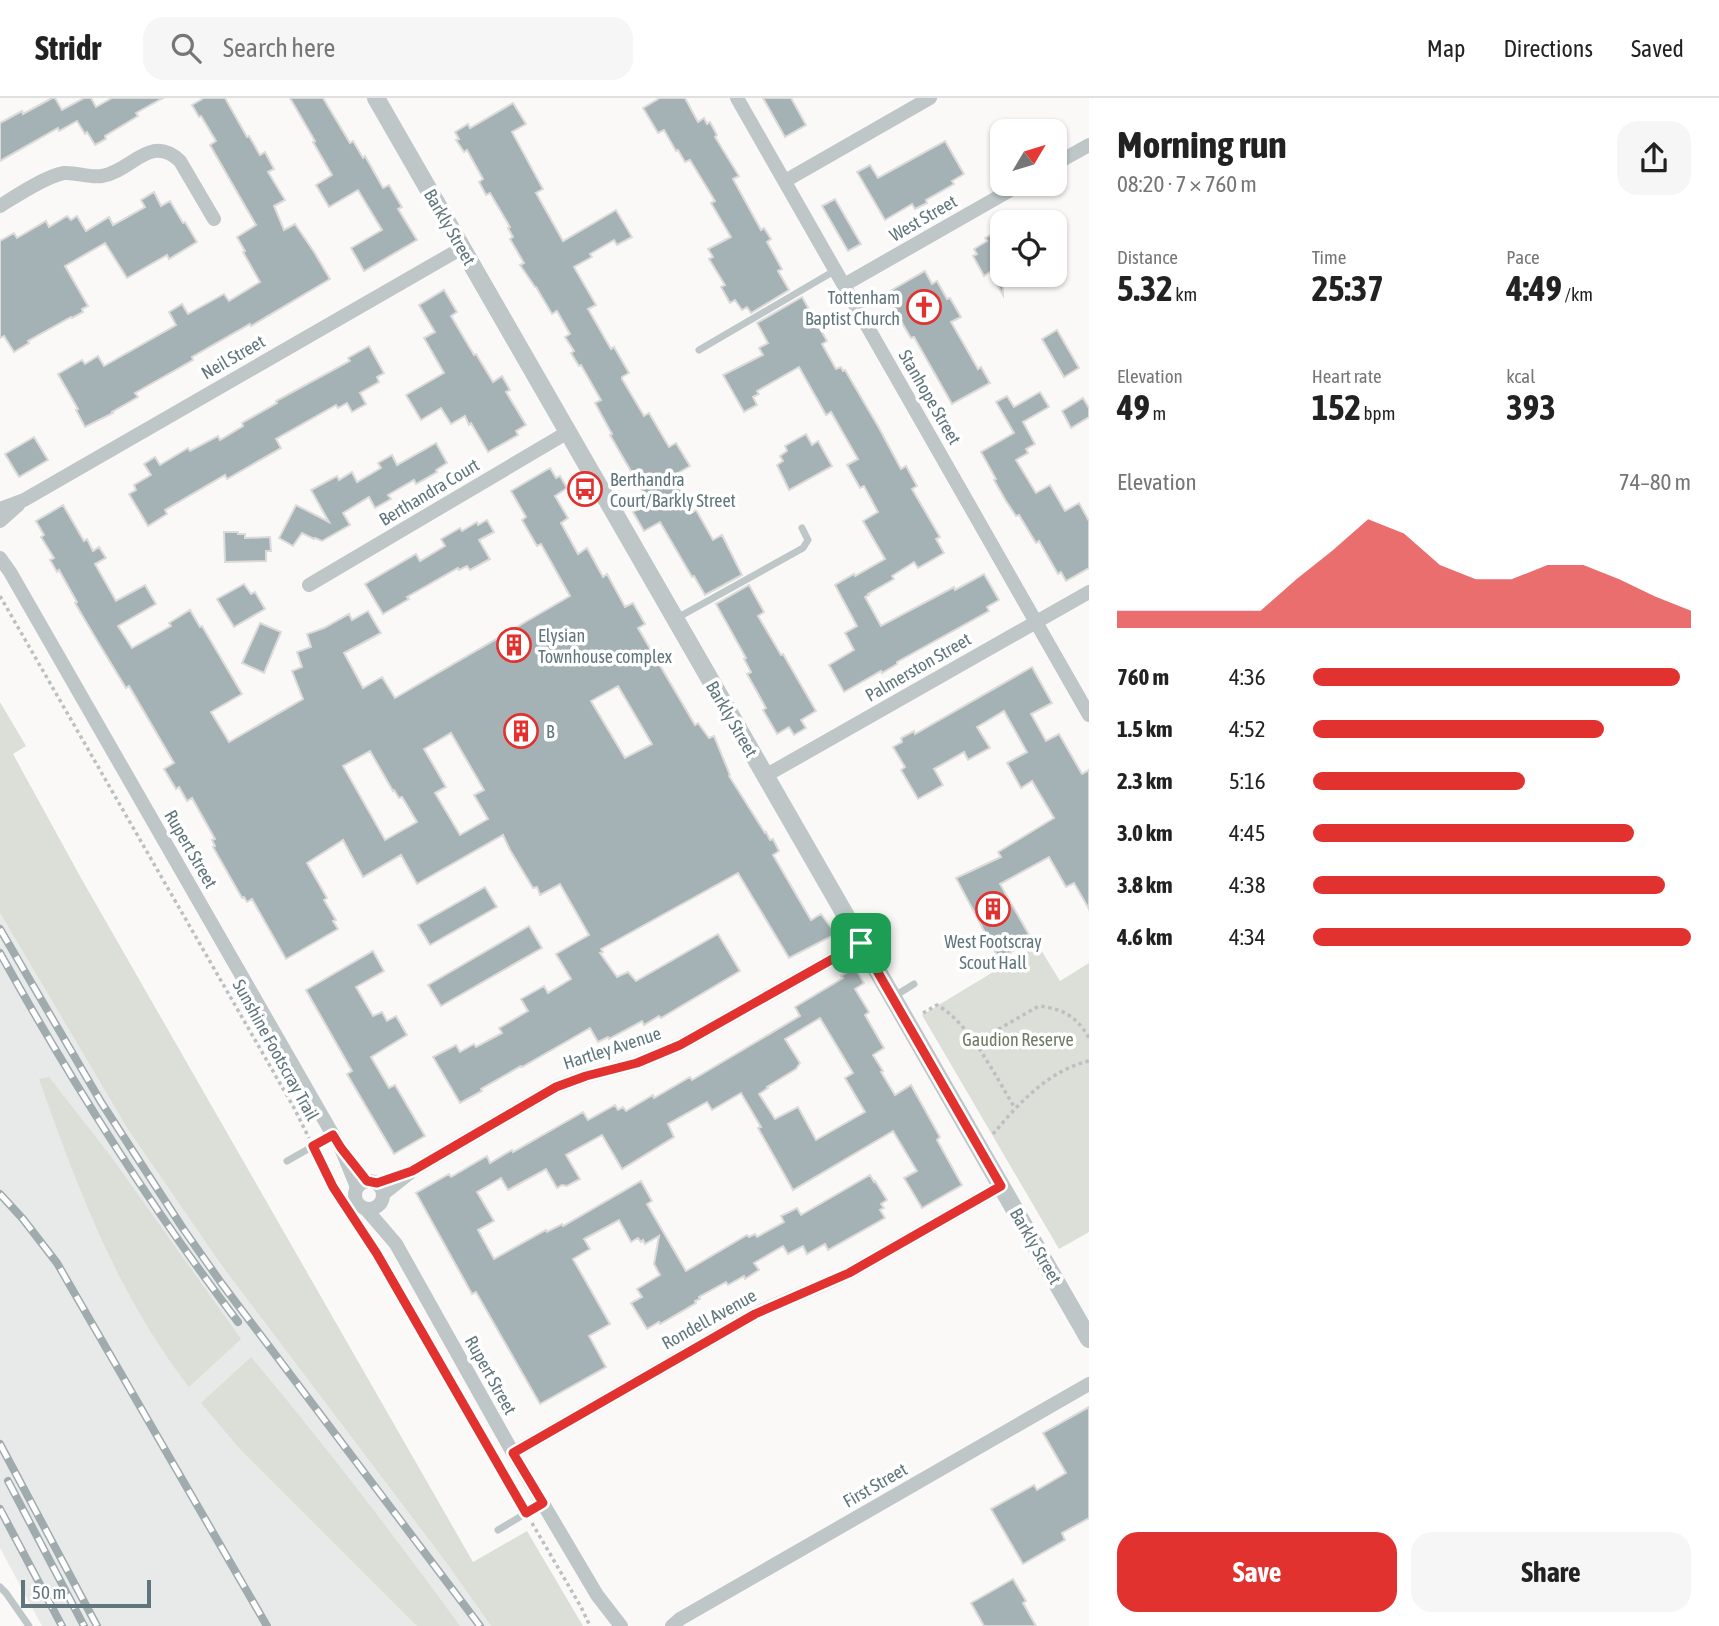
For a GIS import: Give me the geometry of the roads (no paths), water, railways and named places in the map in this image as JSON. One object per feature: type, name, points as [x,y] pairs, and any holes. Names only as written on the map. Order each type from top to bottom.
[{"type":"street","name":"Barkly Street","points":[[376,98],[1089,1339]]},
{"type":"street","name":"Stanhope Street","points":[[737,98],[1089,715]]},
{"type":"street","points":[[785,181],[930,98]]},
{"type":"street","points":[[1068,157],[1089,145]]},
{"type":"street","points":[[0,206],[61,173],[102,176],[113,173],[146,153],[164,150],[180,161],[214,219]]},
{"type":"street","name":"West Street","points":[[844,285],[1000,196]]},
{"type":"street","name":"Neil Street","points":[[0,509],[24,499],[462,248]]},
{"type":"street","name":"Berthandra Court","points":[[309,585],[568,432]]},
{"type":"street","name":"Neil Street","points":[[0,521],[24,499]]},
{"type":"street","name":"Rupert Street","points":[[0,548],[5,570],[333,1135],[373,1189],[396,1244],[513,1453],[597,1595],[621,1626]]},
{"type":"street","name":"Palmerston Street","points":[[765,776],[1089,592]]},
{"type":"street","name":"Hartley Avenue","points":[[366,1209],[376,1208],[373,1189],[412,1171],[556,1087],[637,1063],[680,1045],[861,943]]},
{"type":"street","name":"Rondell Avenue","points":[[513,1453],[755,1314],[849,1273],[1001,1186]]},
{"type":"street","name":"Rupert Street","points":[[373,1189],[355,1191],[356,1201],[396,1244]]},
{"type":"street","name":"First Street","points":[[662,1626],[676,1623],[1089,1384]]},
{"type":"street","name":"Rupert Street","points":[[597,1595],[610,1626]]},
{"type":"lane","points":[[699,350],[836,270]]},
{"type":"lane","points":[[675,618],[803,548],[808,541],[802,528]]},
{"type":"lane","points":[[892,997],[914,984]]},
{"type":"lane","points":[[287,1161],[333,1135]]},
{"type":"lane","points":[[498,1530],[543,1503]]},
{"type":"lane","points":[[0,1587],[29,1626]]},
{"type":"railway","points":[[0,929],[101,1102],[184,1230],[480,1626]]},
{"type":"railway","points":[[0,953],[113,1142],[238,1322]]},
{"type":"railway","points":[[0,1194],[57,1263],[267,1626]]},
{"type":"railway","points":[[0,1444],[97,1626]]},
{"type":"railway","points":[[8,1481],[84,1626]]},
{"type":"railway","points":[[0,1509],[62,1626]]},
{"type":"place","name":"Tottenham Baptist Church","points":[[924,307]]},
{"type":"place","name":"Berthandra Court/Barkly Street","points":[[585,489]]},
{"type":"place","name":"Elysian Townhouse complex","points":[[514,645]]},
{"type":"place","name":"B","points":[[521,731]]},
{"type":"place","name":"West Footscray Scout Hall","points":[[993,909]]},
{"type":"park label","name":"Gaudion Reserve","points":[[1018,1039]]}]
